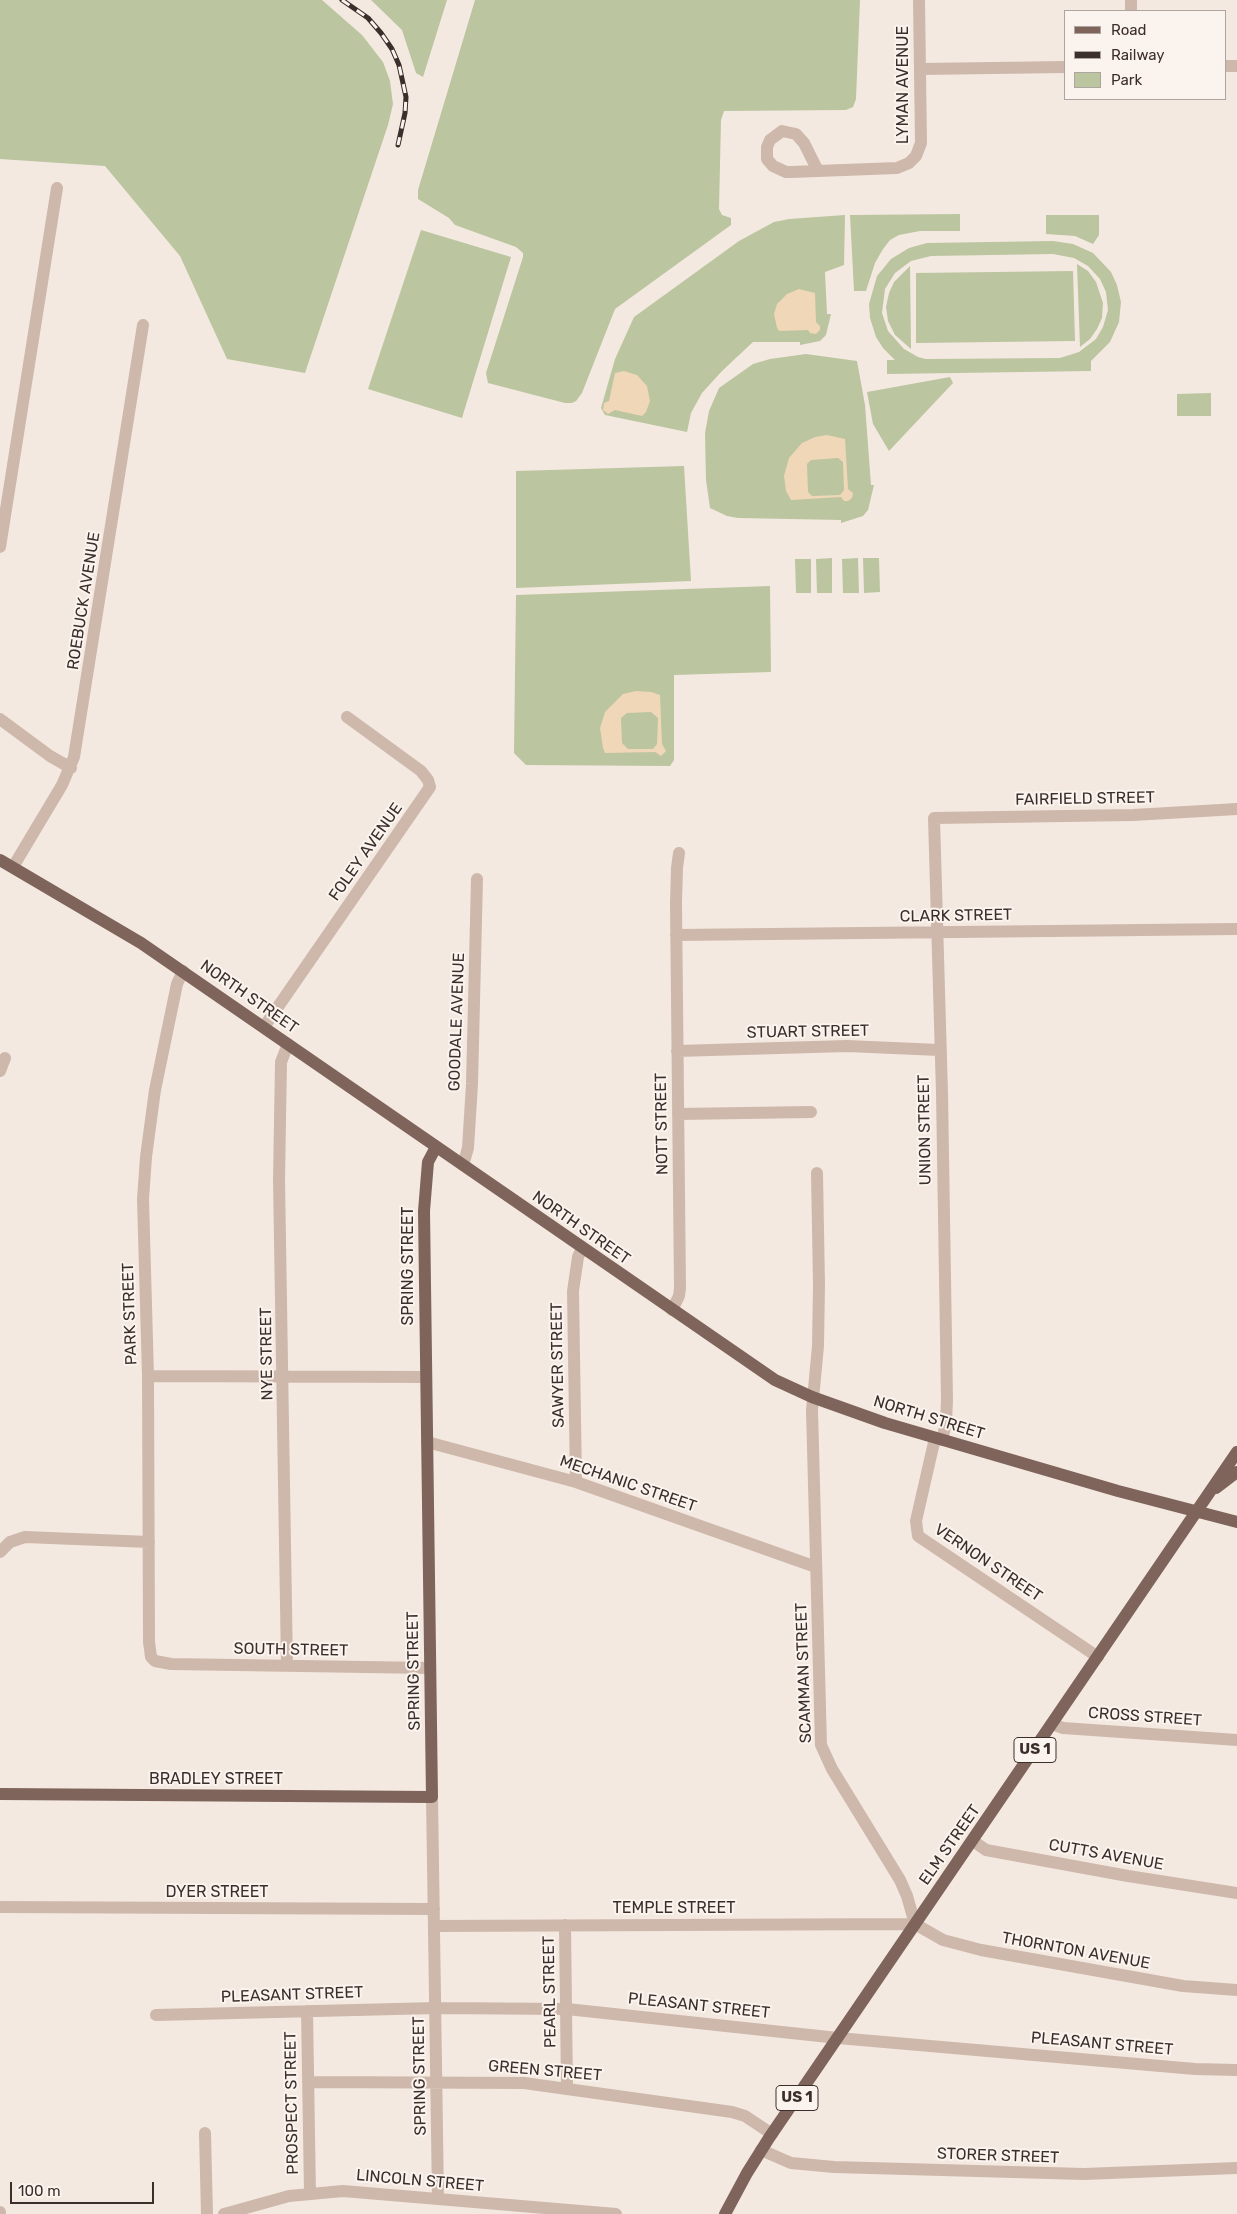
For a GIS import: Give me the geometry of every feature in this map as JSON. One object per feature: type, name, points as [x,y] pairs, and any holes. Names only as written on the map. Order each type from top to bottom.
[{"type":"main road","name":"NORTH STREET","points":[[0,860],[133,938],[183,971],[764,1374],[812,1397],[884,1423],[1237,1522]]},
{"type":"main road","name":"SPRING STREET","points":[[432,1797],[424,1193],[428,1162],[436,1147]]},
{"type":"main road","name":"ELM STREET","points":[[725,2214],[761,2150],[1237,1452]]},
{"type":"main road","name":"ELM STREET","points":[[1206,1496],[1237,1472]]},
{"type":"main road","name":"BRADLEY STREET","points":[[0,1794],[432,1797]]},
{"type":"street","name":"LYMAN AVENUE","points":[[818,171],[897,168],[913,160],[921,143],[919,0]]},
{"type":"street","points":[[920,69],[1064,68]]},
{"type":"street","points":[[0,547],[57,188]]},
{"type":"street","name":"ROEBUCK AVENUE","points":[[13,867],[71,768],[78,740],[144,325]]},
{"type":"street","name":"FOLEY AVENUE","points":[[264,1027],[430,787],[428,780],[421,771],[347,717]]},
{"type":"street","points":[[0,719],[50,756],[71,768]]},
{"type":"street","name":"FAIRFIELD STREET","points":[[934,818],[1141,814],[1237,809]]},
{"type":"street","name":"UNION STREET","points":[[934,818],[939,1050],[942,1094],[947,1400],[946,1423],[939,1439]]},
{"type":"street","name":"NOTT STREET","points":[[672,1310],[680,1288],[676,936],[676,888],[679,853]]},
{"type":"street","name":"GOODALE AVENUE","points":[[463,1165],[468,1148],[472,1084],[477,879]]},
{"type":"street","name":"CLARK STREET","points":[[676,936],[1237,929]]},
{"type":"street","name":"PARK STREET","points":[[153,1659],[149,1642],[148,1376],[143,1199],[146,1157],[155,1090],[177,984],[183,971]]},
{"type":"street","name":"NYE STREET","points":[[287,1666],[280,1180],[281,1062],[288,1044]]},
{"type":"street","name":"STUART STREET","points":[[677,1051],[846,1046],[939,1050]]},
{"type":"street","points":[[0,1071],[4,1058]]},
{"type":"street","points":[[678,1114],[811,1112]]},
{"type":"street","name":"SCAMMAN STREET","points":[[817,1173],[819,1302],[818,1346],[812,1397],[818,1713],[821,1745],[832,1769],[900,1880],[915,1924]]},
{"type":"street","name":"SAWYER STREET","points":[[576,1482],[573,1298],[577,1262],[582,1248]]},
{"type":"street","points":[[148,1376],[425,1377]]},
{"type":"street","name":"VERNON STREET","points":[[939,1439],[916,1521],[918,1536],[1098,1657]]},
{"type":"street","name":"MECHANIC STREET","points":[[427,1442],[576,1482],[816,1567]]},
{"type":"street","points":[[0,1552],[10,1542],[25,1537],[148,1542]]},
{"type":"street","name":"SOUTH STREET","points":[[153,1659],[171,1664],[430,1668]]},
{"type":"street","name":"CROSS STREET","points":[[1052,1724],[1063,1728],[1237,1740]]},
{"type":"street","name":"SPRING STREET","points":[[432,1797],[438,2198]]},
{"type":"street","name":"CUTTS AVENUE","points":[[973,1841],[986,1850],[1137,1878],[1237,1893]]},
{"type":"street","name":"DYER STREET","points":[[0,1907],[434,1909]]},
{"type":"street","name":"TEMPLE STREET","points":[[434,1926],[915,1924]]},
{"type":"street","name":"THORNTON AVENUE","points":[[915,1924],[943,1940],[981,1950],[1165,1983],[1200,1988],[1237,1990]]},
{"type":"street","name":"PEARL STREET","points":[[565,1925],[567,2088]]},
{"type":"street","name":"PLEASANT STREET","points":[[156,2015],[436,2008],[567,2009],[838,2038],[1195,2069],[1237,2070]]},
{"type":"street","name":"PROSPECT STREET","points":[[307,2010],[310,2194]]},
{"type":"street","name":"GREEN STREET","points":[[308,2082],[517,2082],[732,2112],[745,2116],[772,2134]]},
{"type":"street","points":[[205,2133],[207,2214]]},
{"type":"street","name":"STORER STREET","points":[[761,2150],[780,2160],[801,2165],[862,2168],[1084,2174],[1237,2168]]},
{"type":"street","name":"LINCOLN STREET","points":[[224,2214],[272,2200],[310,2194],[360,2191],[616,2214]]},
{"type":"green space","points":[[0,0],[322,0],[362,35],[383,62],[390,81],[393,104],[388,125],[305,373],[227,359],[180,256],[105,166],[0,159]]},
{"type":"green space","points":[[371,0],[447,0],[423,77],[416,73],[402,30]]},
{"type":"green space","points":[[475,0],[860,0],[856,99],[853,107],[846,110],[724,111],[721,120],[719,209],[722,215],[731,218],[731,225],[615,309],[582,393],[572,403],[565,403],[488,383],[486,373],[523,253],[516,247],[455,225],[449,218],[418,199],[418,190]]},
{"type":"green space","points":[[960,214],[960,231],[920,231],[899,235],[890,240],[875,263],[866,291],[854,291],[850,215]]},
{"type":"green space","points":[[845,215],[844,265],[825,272],[827,314],[831,314],[826,335],[820,341],[800,345],[800,342],[753,342],[702,393],[691,413],[687,432],[605,415],[601,408],[615,359],[634,317],[739,241],[774,222],[789,219]]},
{"type":"green space","points":[[1046,215],[1099,215],[1099,235],[1093,244],[1075,236],[1046,234]]},
{"type":"green space","points":[[421,230],[511,257],[462,418],[368,389]]},
{"type":"green space","points":[[1053,241],[1073,244],[1093,253],[1111,272],[1117,285],[1121,302],[1119,322],[1110,342],[1091,361],[1091,371],[887,374],[887,360],[895,360],[883,348],[876,337],[870,318],[869,304],[877,276],[891,259],[909,248],[927,243]],"holes":[[[1053,254],[1074,258],[1088,266],[1100,279],[1106,292],[1108,310],[1103,327],[1096,339],[1079,352],[1060,358],[926,359],[904,349],[888,331],[882,313],[885,289],[895,273],[911,261],[931,256]]]},
{"type":"green space","points":[[1077,264],[1088,271],[1096,282],[1103,303],[1102,318],[1097,329],[1090,339],[1080,347]]},
{"type":"green space","points":[[910,266],[911,349],[895,335],[888,321],[886,307],[894,282]]},
{"type":"green space","points":[[1073,271],[1075,341],[916,343],[916,273]]},
{"type":"green space","points":[[806,354],[857,361],[865,405],[871,485],[874,485],[868,510],[863,516],[841,523],[841,520],[738,518],[727,516],[710,508],[706,480],[705,433],[709,411],[719,388],[753,364],[770,359]]},
{"type":"green space","points":[[950,377],[953,383],[889,451],[873,424],[867,392]]},
{"type":"green space","points":[[1211,393],[1211,416],[1177,416],[1177,394]]},
{"type":"green space","points":[[684,466],[691,581],[516,588],[516,471]]},
{"type":"green space","points":[[832,558],[832,593],[817,593],[816,559]]},
{"type":"green space","points":[[858,558],[859,593],[843,593],[842,559]]},
{"type":"green space","points":[[863,558],[879,558],[880,592],[864,593]]},
{"type":"green space","points":[[795,559],[811,559],[811,593],[796,593]]},
{"type":"green space","points":[[770,586],[771,672],[674,675],[674,760],[670,766],[526,765],[514,753],[516,595]]},
{"type":"sand","points":[[799,289],[815,293],[816,322],[820,326],[820,330],[816,334],[810,333],[808,330],[779,331],[777,328],[774,314],[777,304],[787,294]]},
{"type":"sand","points":[[624,371],[637,375],[647,386],[650,401],[646,412],[642,416],[615,410],[608,414],[603,410],[604,403],[609,401],[615,373]]},
{"type":"sand","points":[[827,435],[845,439],[848,489],[853,493],[852,498],[848,501],[844,501],[841,497],[791,500],[786,491],[784,476],[789,458],[802,443],[815,437]],"holes":[[[838,458],[843,462],[844,490],[840,495],[812,496],[808,492],[807,464],[811,460]]]},
{"type":"sand","points":[[636,691],[660,695],[662,744],[666,751],[661,756],[655,752],[605,753],[600,728],[605,712],[623,694]],"holes":[[[651,712],[658,718],[657,744],[653,749],[628,749],[622,743],[621,718],[627,713]]]},
{"type":"railway","points":[[342,0],[368,18],[392,49],[399,65],[406,97],[405,113],[398,145]]}]
